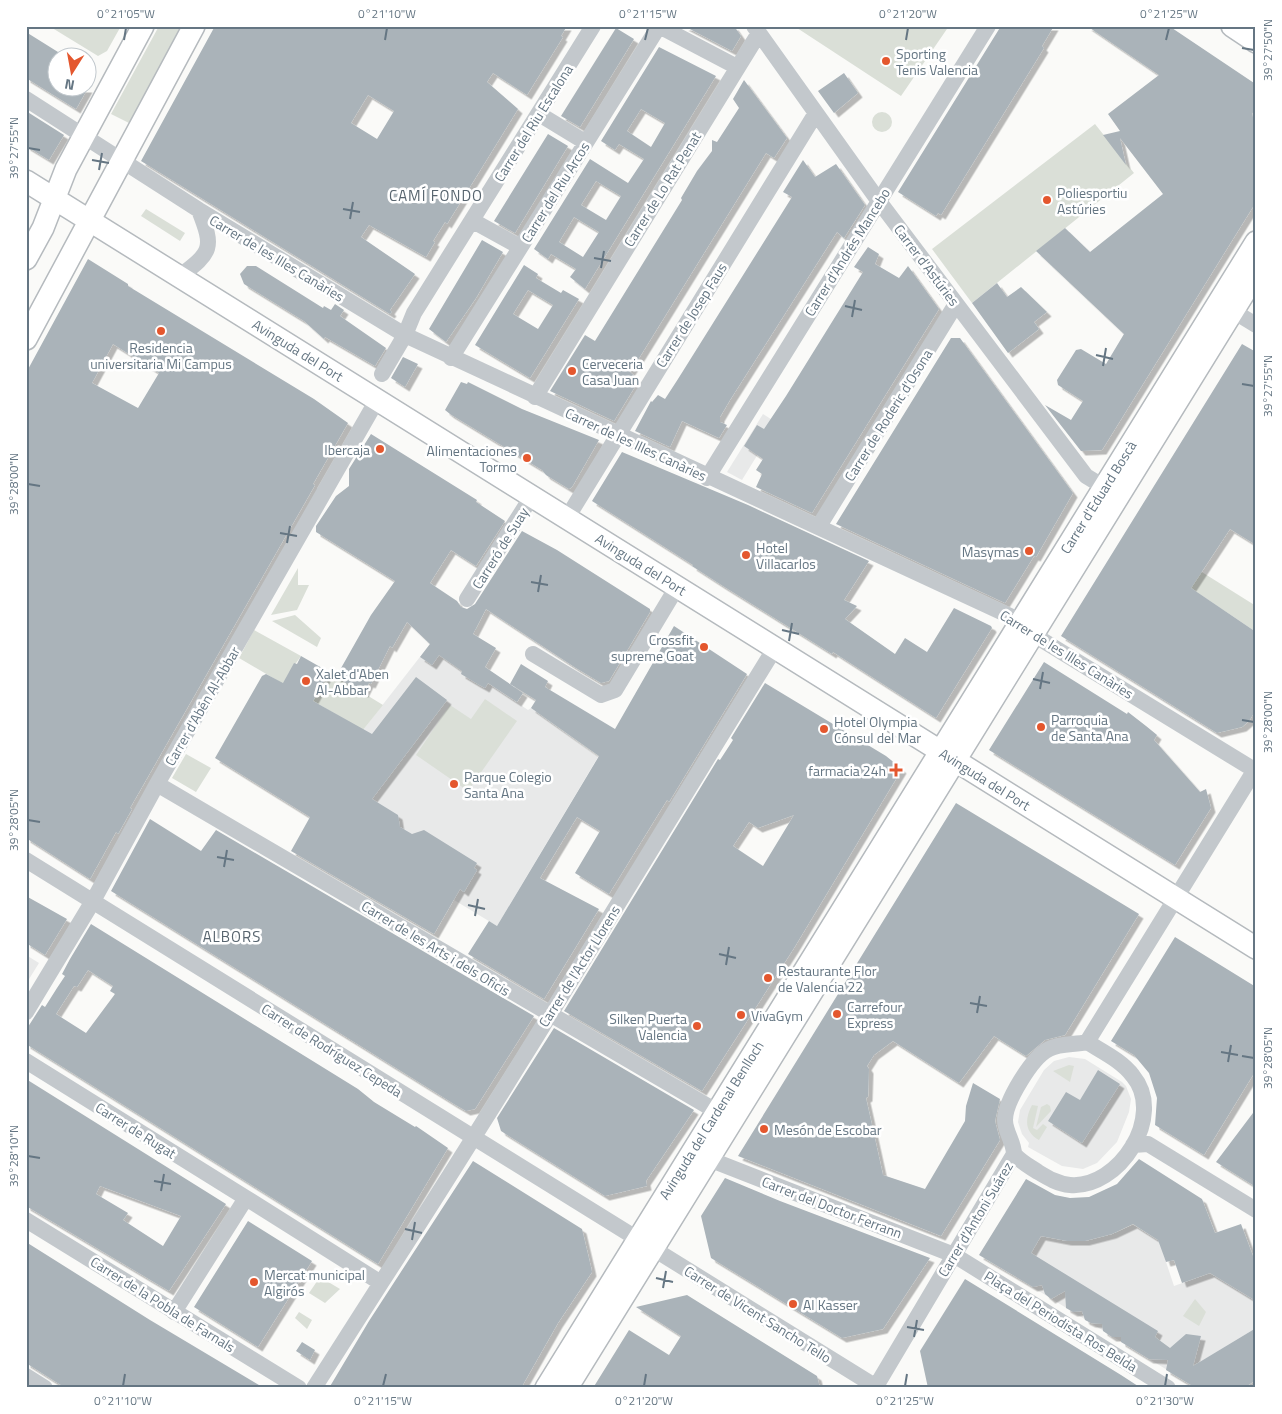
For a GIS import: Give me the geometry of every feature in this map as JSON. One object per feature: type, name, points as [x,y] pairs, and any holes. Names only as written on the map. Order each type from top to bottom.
[{"type":"main road","points":[[26,259],[43,228],[54,198],[84,135],[143,26]]},
{"type":"main road","points":[[26,339],[194,26]]},
{"type":"main road","name":"Avinguda del Port","points":[[26,181],[1256,948]]},
{"type":"main road","name":"Carrer d'Eduard Boscà","points":[[1027,629],[1104,486],[1256,242]]},
{"type":"main road","name":"Carrer d'Eduard Boscà","points":[[949,756],[1027,629],[1256,274]]},
{"type":"main road","name":"Avinguda del Cardenal Benlloch","points":[[566,1388],[646,1244],[716,1111],[949,756]]},
{"type":"main road","name":"Avinguda del Cardenal Benlloch","points":[[546,1388],[646,1244],[710,1157],[949,756]]},
{"type":"street","name":"Carrer del Riu Escalona","points":[[382,374],[405,336],[414,313],[593,26]]},
{"type":"street","points":[[659,26],[737,68]]},
{"type":"street","name":"Carrer del Riu Arcos","points":[[451,358],[659,26]]},
{"type":"street","name":"Carrer d'Andrés Mancebo","points":[[707,478],[878,200],[988,26]]},
{"type":"street","name":"Carrer d'Astúries","points":[[757,30],[878,200],[1086,476],[1104,486]]},
{"type":"street","name":"Carrer de Lo Rat Penat","points":[[535,397],[737,68],[757,30]]},
{"type":"street","name":"Carrer de les Illes Canàries","points":[[26,99],[199,210],[405,336],[618,434],[707,478],[819,526],[1010,616],[1027,629],[1255,770]]},
{"type":"street","name":"Carrer de Josep Faus","points":[[567,518],[816,113]]},
{"type":"street","points":[[538,114],[586,142]]},
{"type":"street","points":[[180,276],[202,260],[207,251],[208,234],[199,210]]},
{"type":"street","points":[[473,221],[520,247]]},
{"type":"street","name":"Carrer de Roderic d'Osona","points":[[819,526],[956,304]]},
{"type":"street","points":[[1233,311],[1256,326]]},
{"type":"street","name":"Carrer d'Abén Al-Abbar","points":[[26,1012],[93,901],[157,784],[377,400]]},
{"type":"street","name":"Carreró de Suay","points":[[467,599],[532,496]]},
{"type":"street","points":[[533,654],[601,695],[615,690],[678,587]]},
{"type":"street","name":"Carrer de l'Actor Llorens","points":[[314,1388],[474,1138],[548,1014],[775,648]]},
{"type":"street","points":[[1014,1154],[1020,1160],[1060,1183],[1084,1184],[1105,1175],[1133,1145],[1144,1112],[1145,1100],[1141,1088],[1126,1068],[1087,1042],[1255,770]]},
{"type":"street","name":"Carrer de les Arts i dels Oficis","points":[[157,784],[716,1111]]},
{"type":"street","name":"Carrer de Rodríguez Cepeda","points":[[26,860],[646,1244]]},
{"type":"street","name":"Carrer d'Antoni Suárez","points":[[876,1387],[1014,1154],[1013,1142],[1006,1128],[1006,1111],[1035,1060],[1050,1048],[1087,1042]]},
{"type":"street","name":"Carrer de Rugat","points":[[26,1061],[381,1283]]},
{"type":"street","points":[[1133,1145],[1148,1144],[1256,1210]]},
{"type":"street","name":"Carrer del Doctor Ferrann","points":[[710,1157],[719,1163],[954,1255]]},
{"type":"street","points":[[174,1312],[246,1198]]},
{"type":"street","name":"Carrer de la Pobla de Farnals","points":[[26,1220],[299,1388]]},
{"type":"street","name":"Carrer de Vicent Sancho Tello","points":[[646,1244],[876,1387]]},
{"type":"street","name":"Plaça del Periodista Ros Belda","points":[[954,1255],[1168,1388]]},
{"type":"street","points":[[26,1376],[45,1388]]},
{"type":"shaded area","points":[[49,26],[121,26],[107,51],[98,56],[98,48],[85,48]]},
{"type":"shaded area","points":[[159,26],[182,26],[129,123],[111,114]]},
{"type":"shaded area","name":"Sporting Tenis Valencia","points":[[794,26],[949,26],[901,96]]},
{"type":"shaded area","points":[[878,112],[886,112],[892,118],[892,126],[886,132],[878,132],[872,126],[872,118]]},
{"type":"shaded area","name":"Poliesportiu Astúries","points":[[1095,124],[1134,173],[972,303],[932,249]]},
{"type":"shaded area","points":[[146,209],[185,233],[180,241],[141,216]]},
{"type":"shaded area","points":[[763,414],[777,423],[742,480],[727,472]]},
{"type":"shaded area","points":[[298,568],[298,585],[309,585],[297,610],[271,615]]},
{"type":"shaded area","points":[[1197,569],[1256,606],[1256,632],[1186,585]]},
{"type":"shaded area","points":[[295,615],[321,638],[317,647],[272,621]]},
{"type":"shaded area","points":[[254,630],[301,656],[287,676],[285,685],[239,658]]},
{"type":"shaded area","name":"Parque Colegio Santa Ana","points":[[430,644],[528,710],[531,708],[598,757],[497,926],[322,820],[363,730]]},
{"type":"shaded area","points":[[329,672],[383,705],[363,730],[313,701]]},
{"type":"shaded area","points":[[485,699],[517,721],[468,791],[416,755],[450,705],[471,719]]},
{"type":"shaded area","points":[[186,754],[211,768],[196,792],[172,778]]},
{"type":"shaded area","points":[[26,955],[39,963],[26,984]]},
{"type":"shaded area","points":[[1069,1057],[1085,1059],[1122,1082],[1126,1086],[1131,1099],[1129,1112],[1117,1142],[1097,1163],[1083,1169],[1062,1166],[1028,1147],[1029,1143],[1022,1134],[1018,1122],[1020,1110],[1044,1070],[1054,1061]]},
{"type":"shaded area","points":[[1069,1065],[1074,1066],[1070,1082],[1053,1071]]},
{"type":"shaded area","points":[[1047,1104],[1050,1106],[1051,1111],[1036,1127],[1041,1107]]},
{"type":"shaded area","points":[[1032,1105],[1038,1106],[1033,1128],[1037,1130],[1043,1124],[1047,1127],[1039,1140],[1028,1129],[1027,1124]]},
{"type":"shaded area","points":[[1133,1225],[1163,1243],[1160,1244],[1174,1286],[1210,1273],[1256,1301],[1256,1328],[1177,1376],[1016,1277],[1041,1236],[1067,1241],[1085,1241],[1112,1234]]},
{"type":"shaded area","points":[[320,1277],[340,1289],[325,1303],[309,1293]]},
{"type":"shaded area","points":[[1195,1299],[1206,1312],[1199,1326],[1183,1316]]},
{"type":"shaded area","points":[[299,1312],[312,1320],[307,1329],[295,1318]]},
{"type":"building","points":[[215,26],[567,26],[561,36],[563,37],[527,95],[493,73],[487,82],[518,109],[447,224],[445,222],[433,241],[435,242],[426,257],[369,225],[361,237],[415,274],[390,310],[392,312],[390,314],[141,161]],"holes":[[[368,95],[394,111],[377,139],[351,123]]]},
{"type":"building","points":[[684,26],[734,26],[741,36],[732,51]]},
{"type":"building","points":[[1001,26],[1054,26],[1042,46],[1044,48],[941,215],[938,213],[936,216],[898,192]]},
{"type":"building","points":[[1087,26],[1169,26],[1254,83],[1256,112],[1252,113],[1256,130],[1256,202],[1102,450],[1081,451],[1045,405],[1071,420],[1083,401],[1058,385],[1057,380],[1076,350],[1081,349],[1106,364],[1124,334],[1036,251],[1065,228],[1090,252],[1163,194],[1120,138],[1126,165],[1103,135],[1120,131],[1108,114],[1159,75]]},
{"type":"building","points":[[616,28],[634,39],[580,127],[561,116]]},
{"type":"building","points":[[26,32],[52,48],[48,48],[48,92],[26,78]]},
{"type":"building","points":[[659,47],[716,76],[585,289],[570,277],[576,269],[551,254],[548,259],[534,249],[590,159],[628,183],[644,159],[619,144],[615,150],[601,141]],"holes":[[[641,109],[665,123],[651,147],[627,131]],[[596,181],[621,196],[606,220],[581,205]],[[574,217],[599,232],[583,257],[559,242]]]},
{"type":"building","points":[[844,73],[858,93],[834,113],[818,91]]},
{"type":"building","points":[[744,80],[787,138],[774,158],[766,153],[630,372],[639,380],[614,421],[550,391],[585,335],[595,341],[682,200],[681,198],[697,171],[712,151],[712,140],[717,142],[739,108],[733,99]]},
{"type":"building","points":[[58,98],[82,98],[76,109]]},
{"type":"building","points":[[26,111],[64,135],[49,160],[26,146]]},
{"type":"building","points":[[548,134],[568,146],[515,233],[494,221]]},
{"type":"building","points":[[803,160],[815,177],[836,164],[865,205],[844,238],[837,232],[730,400],[720,417],[720,422],[727,425],[719,438],[682,421],[670,447],[635,431],[651,401],[658,395],[665,399],[792,197],[783,192]]},
{"type":"building","points":[[482,240],[503,252],[476,298],[446,342],[429,329]]},
{"type":"building","points":[[868,247],[879,254],[875,264],[899,278],[908,266],[939,309],[812,513],[756,487],[762,474],[756,470],[763,459],[744,446],[757,425],[764,429],[786,396],[863,272],[854,267]]},
{"type":"building","points":[[88,259],[128,284],[128,286],[314,399],[348,423],[313,484],[315,485],[130,808],[132,809],[118,834],[116,832],[90,879],[26,838],[26,373]],"holes":[[[113,344],[159,373],[138,408],[92,383]]]},
{"type":"building","points":[[524,265],[538,274],[536,278],[561,293],[563,290],[579,299],[530,378],[475,345]],"holes":[[[528,290],[553,305],[538,329],[513,314]]]},
{"type":"building","points":[[247,266],[256,266],[323,308],[324,306],[331,310],[335,304],[344,310],[340,316],[386,348],[375,366],[325,337],[324,339],[304,321],[244,284],[240,274]]},
{"type":"building","points":[[997,283],[1007,297],[1021,287],[1047,312],[1034,322],[1039,329],[1008,353],[972,303]]},
{"type":"building","points":[[951,338],[960,338],[1073,493],[1036,557],[1034,556],[1005,603],[836,524]]},
{"type":"building","points":[[1242,344],[1256,352],[1256,545],[1230,529],[1191,588],[1256,632],[1256,710],[1249,721],[1242,727],[1217,733],[1061,636]]},
{"type":"building","points":[[403,357],[418,364],[405,387],[391,378]]},
{"type":"building","points":[[461,382],[467,384],[468,382],[522,409],[599,440],[572,487],[569,489],[546,475],[542,470],[445,410]]},
{"type":"building","points":[[371,434],[477,500],[476,502],[505,521],[476,566],[451,550],[430,583],[457,601],[461,607],[467,609],[475,604],[522,531],[557,550],[650,609],[609,681],[601,683],[486,609],[473,634],[496,648],[485,667],[523,693],[517,702],[488,683],[485,688],[461,674],[462,671],[439,655],[432,665],[420,657],[430,644],[407,622],[392,648],[390,646],[371,684],[369,683],[364,693],[336,677],[371,615],[395,581],[316,532],[316,526],[336,496],[349,486],[349,469]]},
{"type":"building","points":[[622,452],[748,505],[869,561],[844,600],[857,606],[845,619],[895,654],[905,638],[927,652],[954,608],[991,626],[992,628],[936,718],[833,652],[832,654],[723,586],[592,501]]},
{"type":"building","points":[[674,626],[747,674],[669,802],[667,800],[609,894],[575,873],[600,831],[577,817],[540,878],[599,909],[544,999],[468,954],[489,921],[497,926],[599,756],[531,708],[536,700],[510,684],[521,664],[548,681],[545,687],[615,729]]},
{"type":"building","points":[[301,656],[329,672],[313,701],[372,734],[416,677],[447,700],[372,799],[398,815],[400,827],[412,834],[424,830],[477,863],[474,868],[477,870],[464,892],[460,889],[434,934],[291,851],[310,817],[215,758],[262,676],[266,674],[283,683],[294,663],[297,664]]},
{"type":"building","points":[[1044,662],[1127,714],[1128,712],[1146,726],[1157,735],[1154,740],[1200,792],[1206,789],[1211,808],[1175,865],[989,750]]},
{"type":"building","points":[[765,683],[886,756],[902,769],[794,948],[702,1091],[564,1011],[718,759],[720,760],[733,740],[731,738]],"holes":[[[794,815],[763,866],[733,846],[749,822],[758,828]]]},
{"type":"building","points":[[956,803],[1139,914],[1065,1035],[1045,1040],[1026,1056],[994,1036],[959,1083],[893,1041],[874,1055],[867,1066],[869,1069],[868,1097],[866,1098],[883,1175],[925,1189],[965,1121],[966,1106],[973,1083],[1000,1099],[995,1121],[1000,1140],[941,1236],[738,1156]]},
{"type":"building","points":[[150,819],[201,851],[216,830],[534,1016],[475,1109],[466,1111],[454,1104],[111,891]]},
{"type":"building","points":[[26,896],[67,919],[45,955],[26,943]]},
{"type":"building","points":[[91,924],[358,1089],[374,1102],[416,1126],[448,1148],[378,1264],[26,1044],[26,1030],[42,1005],[45,1007],[65,976],[62,974]],"holes":[[[88,970],[113,986],[110,991],[115,994],[86,1033],[56,1014],[74,986],[77,987]]]},
{"type":"building","points":[[1175,937],[1256,987],[1256,1070],[1204,1155],[1155,1125],[1157,1098],[1149,1073],[1134,1055],[1111,1041]]},
{"type":"building","points":[[554,1028],[694,1110],[646,1181],[647,1186],[605,1196],[501,1131],[497,1118]]},
{"type":"building","points":[[1098,1070],[1120,1084],[1082,1143],[1048,1121],[1066,1092],[1080,1100]]},
{"type":"building","points":[[26,1079],[226,1204],[169,1291],[26,1206]],"holes":[[[100,1186],[181,1216],[163,1246],[123,1220],[128,1213],[96,1194]]]},
{"type":"building","points":[[1256,1109],[1256,1187],[1216,1162]]},
{"type":"building","points":[[1139,1159],[1202,1199],[1215,1233],[1241,1224],[1253,1256],[1256,1255],[1256,1301],[1210,1273],[1182,1283],[1174,1260],[1166,1262],[1158,1240],[1133,1224],[1112,1234],[1085,1241],[1067,1241],[1041,1236],[1031,1253],[1158,1331],[1155,1337],[1170,1348],[1186,1334],[1201,1336],[1193,1366],[1256,1328],[1256,1380],[1244,1388],[1196,1388],[1166,1370],[1168,1360],[1149,1359],[1121,1342],[1121,1337],[1112,1337],[1103,1331],[1102,1324],[1091,1323],[1085,1320],[1082,1311],[1073,1312],[1066,1308],[1065,1291],[1051,1299],[1045,1294],[1042,1285],[1033,1287],[979,1255],[1026,1179],[1055,1195],[1070,1198],[1089,1197],[1117,1184]]},
{"type":"building","points":[[473,1161],[582,1229],[591,1267],[592,1272],[558,1323],[521,1388],[329,1388],[369,1321]]},
{"type":"building","points":[[725,1178],[930,1258],[883,1329],[842,1338],[711,1258],[701,1216]]},
{"type":"building","name":"Mercat municipal Algirós","points":[[248,1221],[312,1261],[258,1347],[194,1307]]},
{"type":"building","points":[[26,1242],[150,1320],[264,1388],[66,1388],[56,1382],[26,1363]]},
{"type":"building","points":[[965,1279],[1141,1388],[928,1388],[920,1351]]},
{"type":"building","points":[[687,1295],[817,1376],[820,1388],[593,1388],[629,1330],[669,1355],[681,1336],[636,1307]]},
{"type":"building","points":[[302,1342],[315,1350],[310,1360],[296,1351]]},
{"type":"place","name":"Sporting Tenis Valencia","points":[[886,61]]},
{"type":"place","name":"Poliesportiu Astúries","points":[[1047,200]]},
{"type":"place","name":"Residencia universitaria Mi Campus","points":[[161,331]]},
{"type":"place","name":"Cerveceria Casa Juan","points":[[572,371]]},
{"type":"place","name":"Ibercaja","points":[[380,449]]},
{"type":"place","name":"Alimentaciones Tormo","points":[[527,458]]},
{"type":"place","name":"Masymas","points":[[1029,551]]},
{"type":"place","name":"Hotel Villacarlos","points":[[746,555]]},
{"type":"place","name":"Crossfit supreme Goat","points":[[704,647]]},
{"type":"place","name":"Xalet d'Aben Al-Abbar","points":[[306,681]]},
{"type":"place","name":"Parroquia de Santa Ana","points":[[1041,727]]},
{"type":"place","name":"Hotel Olympia Cónsul del Mar","points":[[824,729]]},
{"type":"place","name":"farmacia 24h","points":[[896,770]]},
{"type":"place","name":"Parque Colegio Santa Ana","points":[[454,784]]},
{"type":"place","name":"Restaurante Flor de Valencia 22","points":[[768,978]]},
{"type":"place","name":"Carrefour Express","points":[[837,1014]]},
{"type":"place","name":"VivaGym","points":[[741,1015]]},
{"type":"place","name":"Silken Puerta Valencia","points":[[697,1026]]},
{"type":"place","name":"Mesón de Escobar","points":[[764,1129]]},
{"type":"place","name":"Mercat municipal Algirós","points":[[254,1282]]},
{"type":"place","name":"Al Kasser","points":[[793,1304]]},
{"type":"district","name":"CAMÍ FONDO","points":[[436,195]]},
{"type":"district","name":"ALBORS","points":[[232,936]]}]
